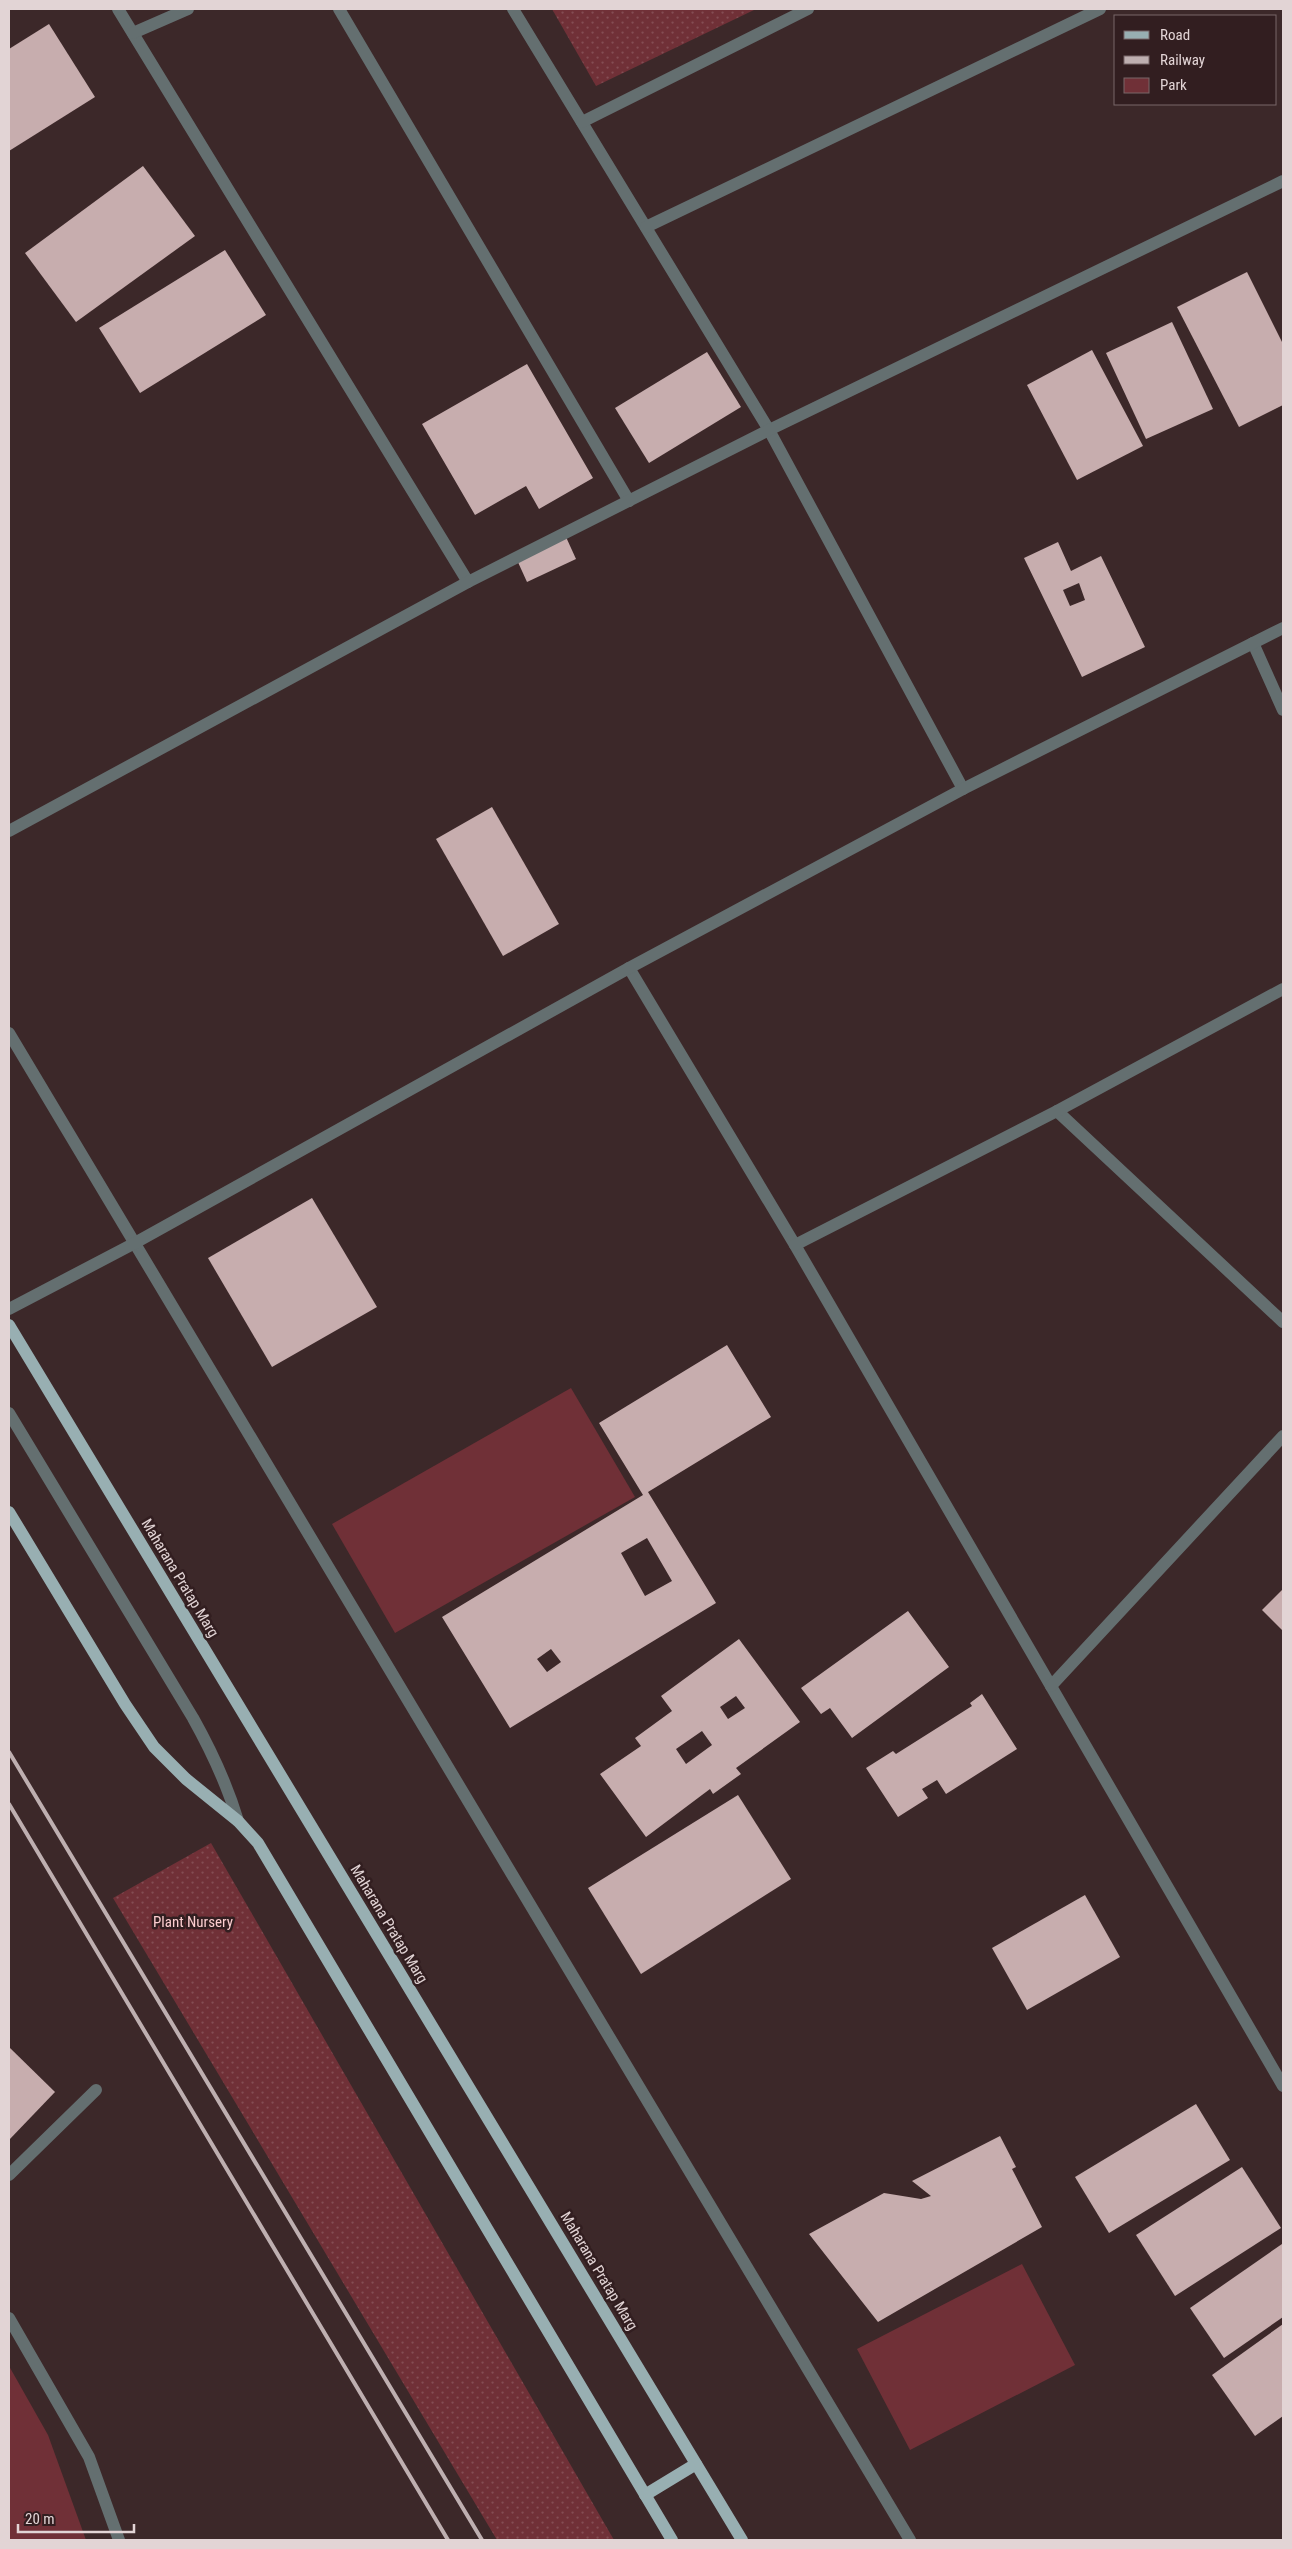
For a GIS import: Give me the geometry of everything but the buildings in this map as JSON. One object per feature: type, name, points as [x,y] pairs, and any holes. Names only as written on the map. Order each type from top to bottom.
[{"type":"main road","name":"Maharana Pratap Marg","points":[[9,1325],[742,2540]]},
{"type":"main road","points":[[9,1512],[125,1704],[154,1747],[186,1779],[238,1821],[258,1843],[672,2540]]},
{"type":"main road","points":[[645,2495],[696,2464]]},
{"type":"street","points":[[118,9],[468,582]]},
{"type":"street","points":[[133,33],[188,9]]},
{"type":"street","points":[[339,9],[629,501]]},
{"type":"street","points":[[513,9],[769,430],[963,789]]},
{"type":"street","points":[[582,122],[808,9]]},
{"type":"street","points":[[646,227],[1100,9]]},
{"type":"street","points":[[9,831],[468,582],[769,430],[1283,181]]},
{"type":"street","points":[[9,1309],[133,1244],[629,968],[963,789],[1283,628]]},
{"type":"street","points":[[1253,643],[1283,710]]},
{"type":"street","points":[[629,968],[795,1245],[1283,2086]]},
{"type":"street","points":[[795,1245],[1057,1111],[1283,989]]},
{"type":"street","points":[[9,1033],[133,1244],[910,2540]]},
{"type":"street","points":[[1057,1111],[1283,1322]]},
{"type":"street","points":[[9,1413],[194,1718],[224,1778],[238,1821]]},
{"type":"street","points":[[1051,1686],[1283,1436]]},
{"type":"street","points":[[9,2175],[96,2090]]},
{"type":"street","points":[[9,2318],[89,2458],[119,2540]]},
{"type":"green space","points":[[552,9],[756,9],[596,86]]},
{"type":"green space","points":[[571,1388],[635,1497],[395,1633],[332,1524]]},
{"type":"green space","name":"Plant Nursery","points":[[211,1843],[614,2540],[497,2540],[113,1898]]},
{"type":"green space","points":[[1022,2264],[1075,2365],[910,2450],[857,2349]]},
{"type":"green space","points":[[9,2366],[48,2435],[86,2540],[9,2540]]},
{"type":"railway","points":[[9,1752],[482,2540]]},
{"type":"railway","points":[[9,1804],[448,2540]]}]
